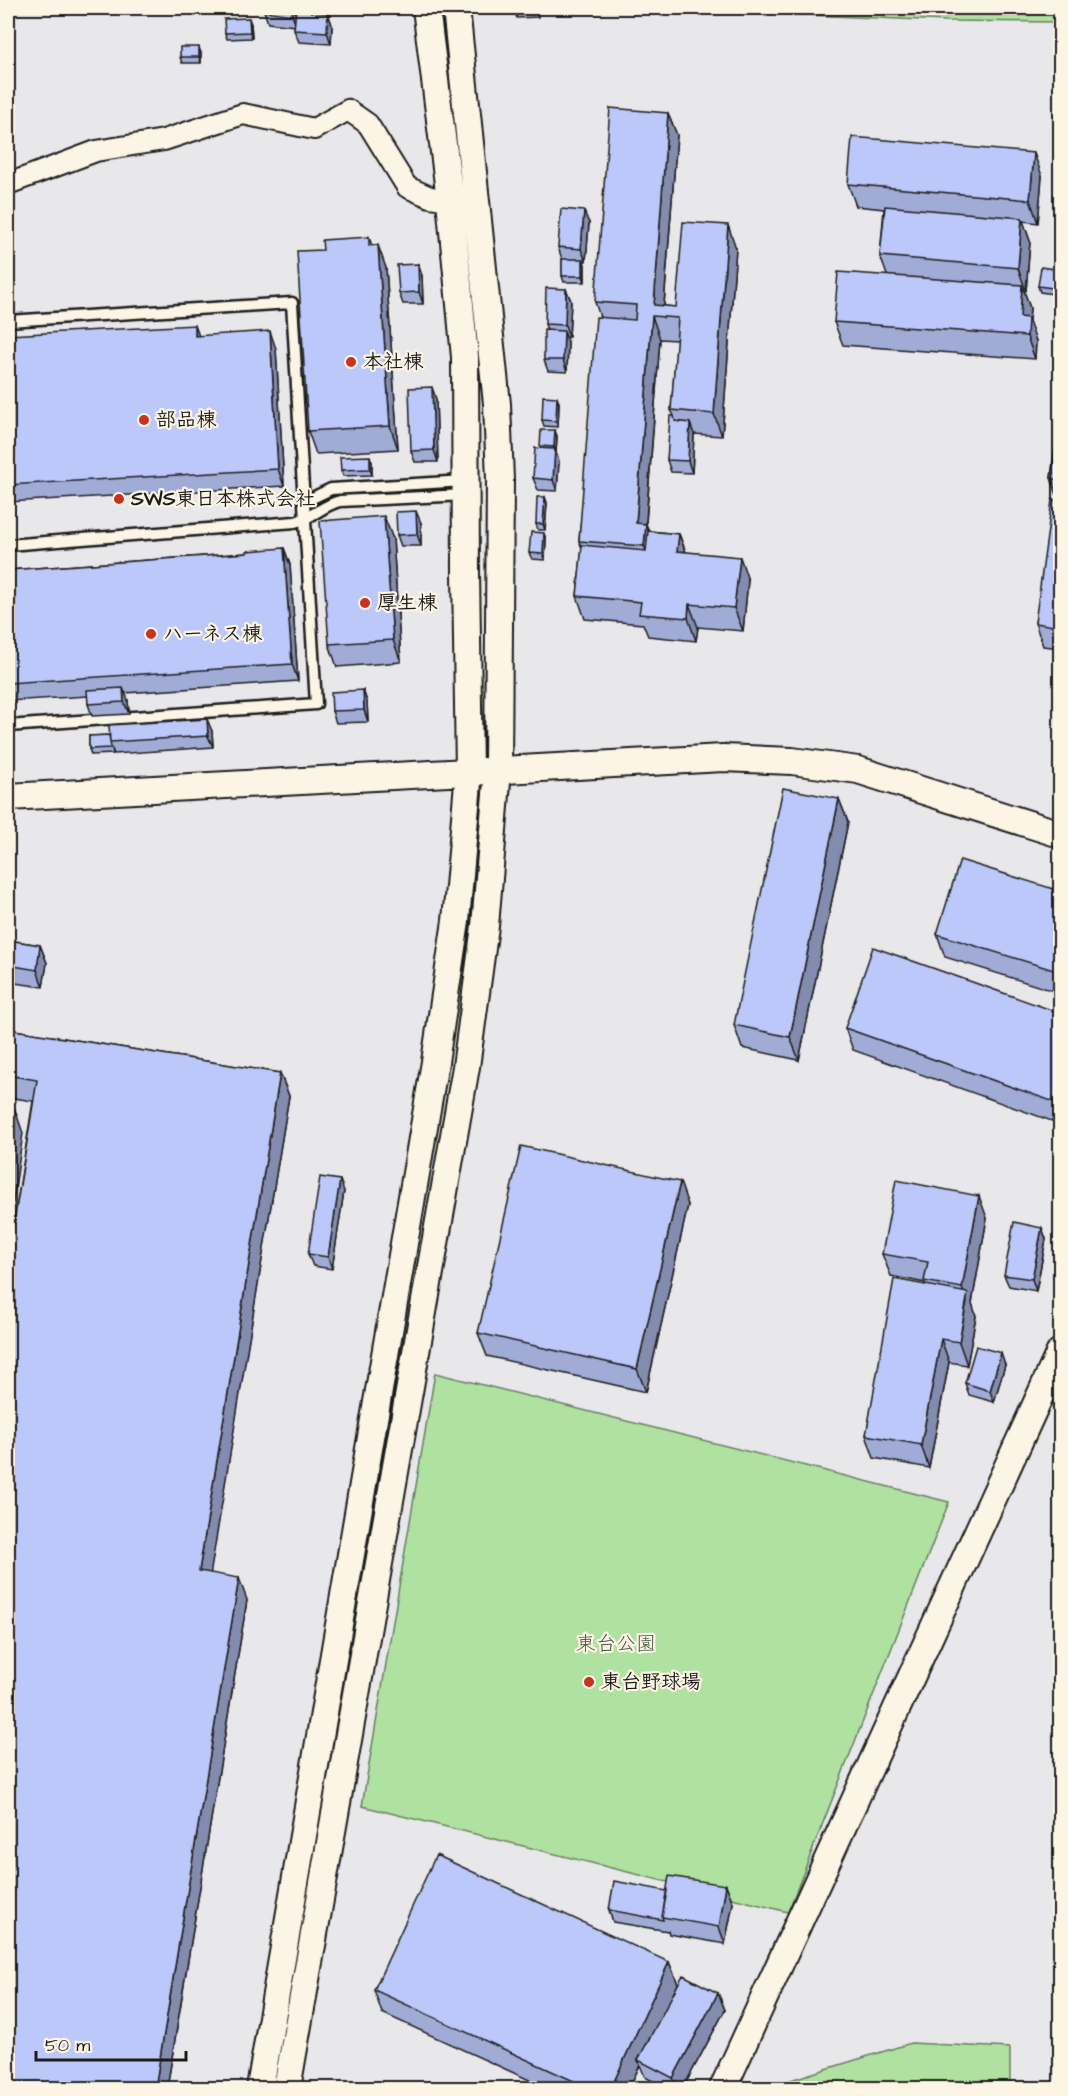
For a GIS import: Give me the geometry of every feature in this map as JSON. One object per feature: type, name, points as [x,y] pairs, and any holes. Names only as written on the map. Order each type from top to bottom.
[{"type":"street","points":[[260,2088],[435,1062],[456,921],[469,771],[465,357],[450,200],[426,8]]},
{"type":"street","points":[[287,2088],[466,1067],[485,926],[498,770],[500,480],[497,404],[456,8]]},
{"type":"street","points":[[8,184],[96,151],[164,140],[243,114],[314,129],[348,111],[368,124],[406,186],[430,197],[450,200]]},
{"type":"street","points":[[8,797],[723,758],[792,761],[858,770],[1060,834]]},
{"type":"street","points":[[723,2088],[1060,1352]]},
{"type":"lane","points":[[8,321],[292,303],[316,704],[8,726]]},
{"type":"lane","points":[[304,502],[331,489],[466,488]]},
{"type":"lane","points":[[8,545],[295,522],[340,501],[466,488]]},
{"type":"green space","points":[[643,8],[1060,8],[1060,22],[946,21]]},
{"type":"green space","name":"東台公園","points":[[435,1373],[949,1502],[788,1912],[362,1806]]},
{"type":"green space","points":[[911,2043],[1010,2048],[1010,2088],[764,2088]]},
{"type":"building","points":[[265,8],[293,8],[292,15],[264,11]]},
{"type":"building","points":[[296,8],[312,8],[311,12],[328,13],[327,32],[294,30]]},
{"type":"building","points":[[249,18],[250,32],[225,33],[224,19]]},
{"type":"building","points":[[180,47],[199,47],[199,57],[180,57]]},
{"type":"building","points":[[610,108],[668,113],[654,305],[676,307],[683,222],[728,225],[714,414],[671,410],[678,318],[652,316],[636,523],[646,524],[644,546],[579,541],[596,317],[635,320],[636,305],[595,302]]},
{"type":"building","points":[[852,137],[1034,153],[1030,200],[848,184]]},
{"type":"building","points":[[885,206],[1022,218],[1018,268],[880,256]]},
{"type":"building","points":[[561,209],[584,211],[581,249],[558,247]]},
{"type":"building","name":"本社棟","points":[[369,237],[369,246],[378,245],[390,426],[308,431],[297,251],[323,250],[322,240]]},
{"type":"building","points":[[562,259],[583,259],[583,276],[562,276]]},
{"type":"building","points":[[418,264],[419,292],[399,293],[397,265]]},
{"type":"building","points":[[1041,267],[1060,270],[1060,289],[1038,286]]},
{"type":"building","points":[[838,272],[1022,285],[1020,317],[1028,318],[1027,336],[834,322]]},
{"type":"building","points":[[546,288],[566,289],[565,325],[545,324]]},
{"type":"building","name":"部品棟","points":[[195,325],[195,336],[270,331],[278,469],[8,485],[8,335]]},
{"type":"building","points":[[544,330],[564,331],[563,360],[544,360]]},
{"type":"building","points":[[432,387],[434,450],[411,451],[409,388]]},
{"type":"building","points":[[543,396],[557,397],[556,421],[542,420]]},
{"type":"building","points":[[1060,412],[1060,480],[1051,478]]},
{"type":"building","points":[[670,416],[674,416],[675,421],[690,423],[688,461],[667,460]]},
{"type":"building","points":[[541,430],[555,430],[554,447],[540,446]]},
{"type":"building","points":[[535,448],[555,449],[553,480],[533,478]]},
{"type":"building","points":[[370,456],[370,469],[341,470],[340,457]]},
{"type":"building","points":[[537,497],[545,497],[543,524],[536,524]]},
{"type":"building","points":[[1052,500],[1060,501],[1060,627],[1035,623]]},
{"type":"building","points":[[416,511],[417,534],[397,535],[396,512]]},
{"type":"building","name":"厚生棟","points":[[384,516],[393,640],[329,644],[320,521]]},
{"type":"building","points":[[648,531],[679,534],[677,551],[740,557],[734,608],[689,604],[688,618],[639,614],[641,602],[577,596],[582,545],[646,551]]},
{"type":"building","points":[[531,532],[544,533],[543,554],[529,553]]},
{"type":"building","name":"ハーネス棟","points":[[284,548],[292,664],[8,683],[8,570],[247,553],[247,551]]},
{"type":"building","points":[[123,688],[124,702],[88,704],[87,690]]},
{"type":"building","points":[[363,690],[364,710],[332,711],[331,692]]},
{"type":"building","points":[[207,719],[208,736],[110,742],[109,725]]},
{"type":"building","points":[[109,735],[111,748],[89,749],[89,736]]},
{"type":"building","points":[[783,788],[839,799],[790,1037],[734,1025]]},
{"type":"building","points":[[960,860],[1060,891],[1060,972],[937,934]]},
{"type":"building","points":[[8,940],[40,945],[37,970],[8,965]]},
{"type":"building","points":[[873,947],[1060,1013],[1060,1104],[845,1028]]},
{"type":"building","points":[[8,1029],[280,1073],[199,1571],[239,1578],[155,2088],[53,2088],[8,2081],[8,1259],[37,1080],[8,1075]]},
{"type":"building","points":[[8,1108],[15,1110],[8,1159]]},
{"type":"building","points":[[521,1146],[680,1182],[637,1369],[478,1333]]},
{"type":"building","points":[[320,1177],[340,1180],[328,1257],[308,1254]]},
{"type":"building","points":[[896,1180],[979,1196],[962,1288],[924,1281],[928,1262],[882,1254]]},
{"type":"building","points":[[1014,1222],[1042,1228],[1032,1279],[1004,1275]]},
{"type":"building","points":[[894,1279],[968,1293],[959,1342],[941,1339],[921,1445],[866,1435]]},
{"type":"building","points":[[976,1346],[1001,1353],[990,1391],[965,1383]]},
{"type":"building","points":[[436,1855],[669,1962],[611,2088],[589,2088],[374,1990]]},
{"type":"building","points":[[669,1876],[726,1885],[719,1927],[662,1917]]},
{"type":"building","points":[[614,1881],[667,1891],[663,1920],[609,1910]]},
{"type":"building","points":[[683,1975],[718,1993],[673,2078],[638,2060]]},
{"type":"place","name":"本社棟","points":[[351,362]]},
{"type":"place","name":"部品棟","points":[[144,420]]},
{"type":"place","name":"SWS東日本株式会社","points":[[119,499]]},
{"type":"place","name":"厚生棟","points":[[365,603]]},
{"type":"place","name":"ハーネス棟","points":[[151,634]]},
{"type":"place","name":"東台野球場","points":[[589,1682]]}]
